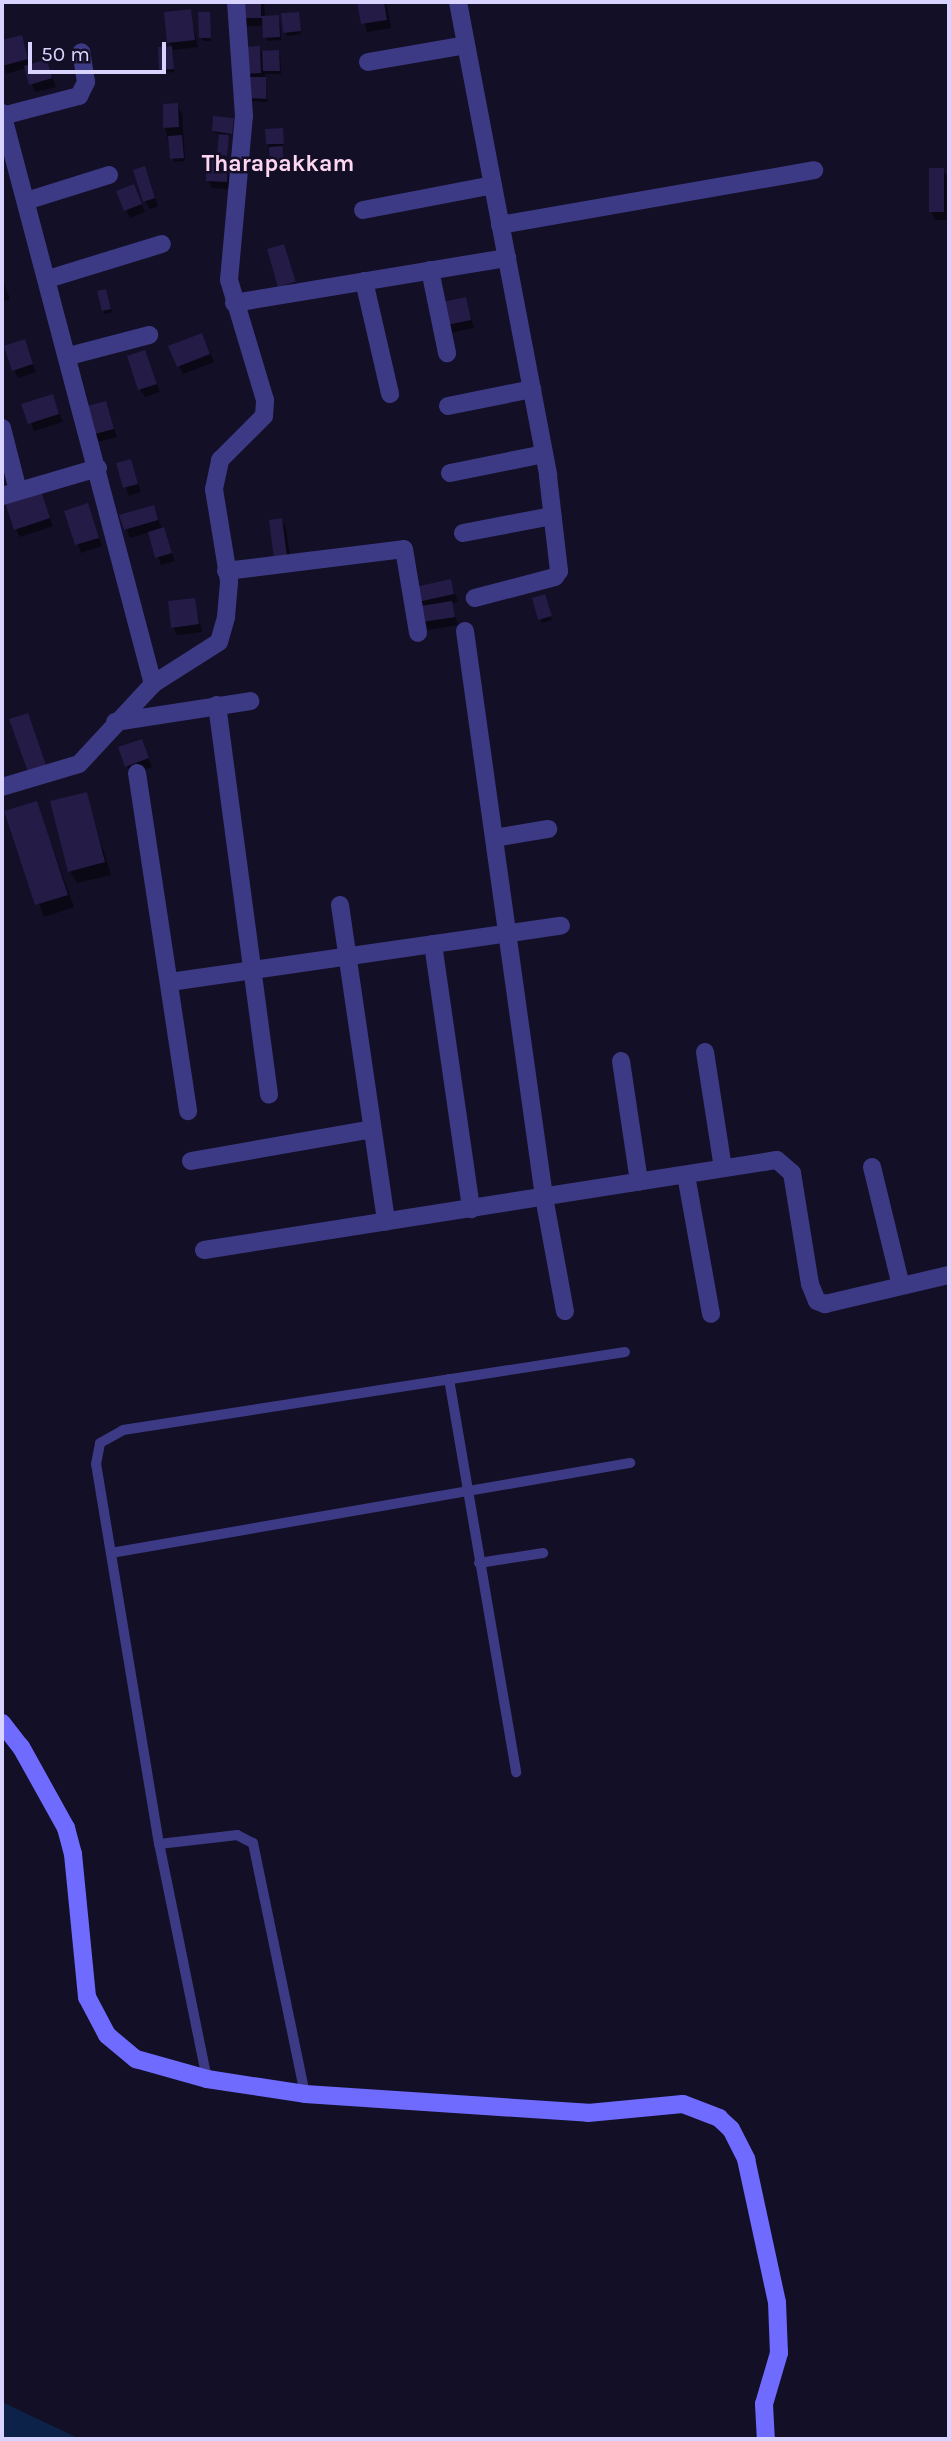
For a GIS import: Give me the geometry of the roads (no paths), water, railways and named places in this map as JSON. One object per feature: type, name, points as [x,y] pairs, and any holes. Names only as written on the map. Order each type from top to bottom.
[{"type":"street","points":[[2,787],[79,765],[115,722],[153,684],[219,642],[226,617],[226,571],[214,489],[220,460],[264,416],[265,400],[229,281],[244,116],[236,2]]},
{"type":"street","points":[[457,2],[544,454],[559,571],[555,577],[475,598]]},
{"type":"street","points":[[368,62],[466,46]]},
{"type":"street","points":[[81,52],[86,82],[79,96],[2,115],[69,356],[153,684]]},
{"type":"street","points":[[500,225],[558,212],[814,170]]},
{"type":"street","points":[[26,201],[109,175]]},
{"type":"street","points":[[363,210],[493,185]]},
{"type":"street","points":[[48,279],[162,244]]},
{"type":"street","points":[[234,303],[507,258]]},
{"type":"street","points":[[430,270],[447,354]]},
{"type":"street","points":[[364,281],[390,394]]},
{"type":"street","points":[[69,356],[149,335]]},
{"type":"street","points":[[448,406],[532,389]]},
{"type":"street","points":[[2,428],[10,493],[97,468]]},
{"type":"street","points":[[450,473],[544,454]]},
{"type":"street","points":[[464,533],[552,516]]},
{"type":"street","points":[[226,571],[404,549],[418,633]]},
{"type":"street","points":[[465,631],[544,1197],[565,1311]]},
{"type":"street","points":[[115,722],[250,701]]},
{"type":"street","points":[[217,705],[255,970],[269,1095]]},
{"type":"street","points":[[136,772],[188,1111]]},
{"type":"street","points":[[494,838],[548,829]]},
{"type":"street","points":[[340,905],[386,1222]]},
{"type":"street","points":[[170,982],[561,926]]},
{"type":"street","points":[[433,944],[471,1209]]},
{"type":"street","points":[[705,1052],[723,1168]]},
{"type":"street","points":[[621,1061],[639,1182]]},
{"type":"street","points":[[191,1161],[372,1129]]},
{"type":"street","points":[[205,1250],[777,1160],[792,1172],[810,1284],[817,1301],[825,1304],[949,1275]]},
{"type":"street","points":[[872,1167],[901,1286]]},
{"type":"street","points":[[686,1175],[710,1314]]},
{"type":"street","points":[[2,1723],[21,1747],[66,1828],[73,1854],[87,1997],[107,2035],[136,2059],[207,2078],[305,2094],[587,2113],[683,2104],[719,2118],[731,2129],[746,2159],[777,2302],[779,2353],[764,2404],[766,2439]]},
{"type":"lane","points":[[207,2078],[159,1844],[96,1464],[100,1443],[112,1435],[625,1352]]},
{"type":"lane","points":[[449,1379],[516,1772]]},
{"type":"lane","points":[[111,1553],[630,1463]]},
{"type":"lane","points":[[480,1563],[543,1553]]},
{"type":"lane","points":[[159,1844],[237,1835],[253,1843],[305,2094]]},
{"type":"water","points":[[2,2400],[4,2403],[80,2439],[2,2439]]},
{"type":"district","name":"Tharapakkam","points":[[278,164]]}]
